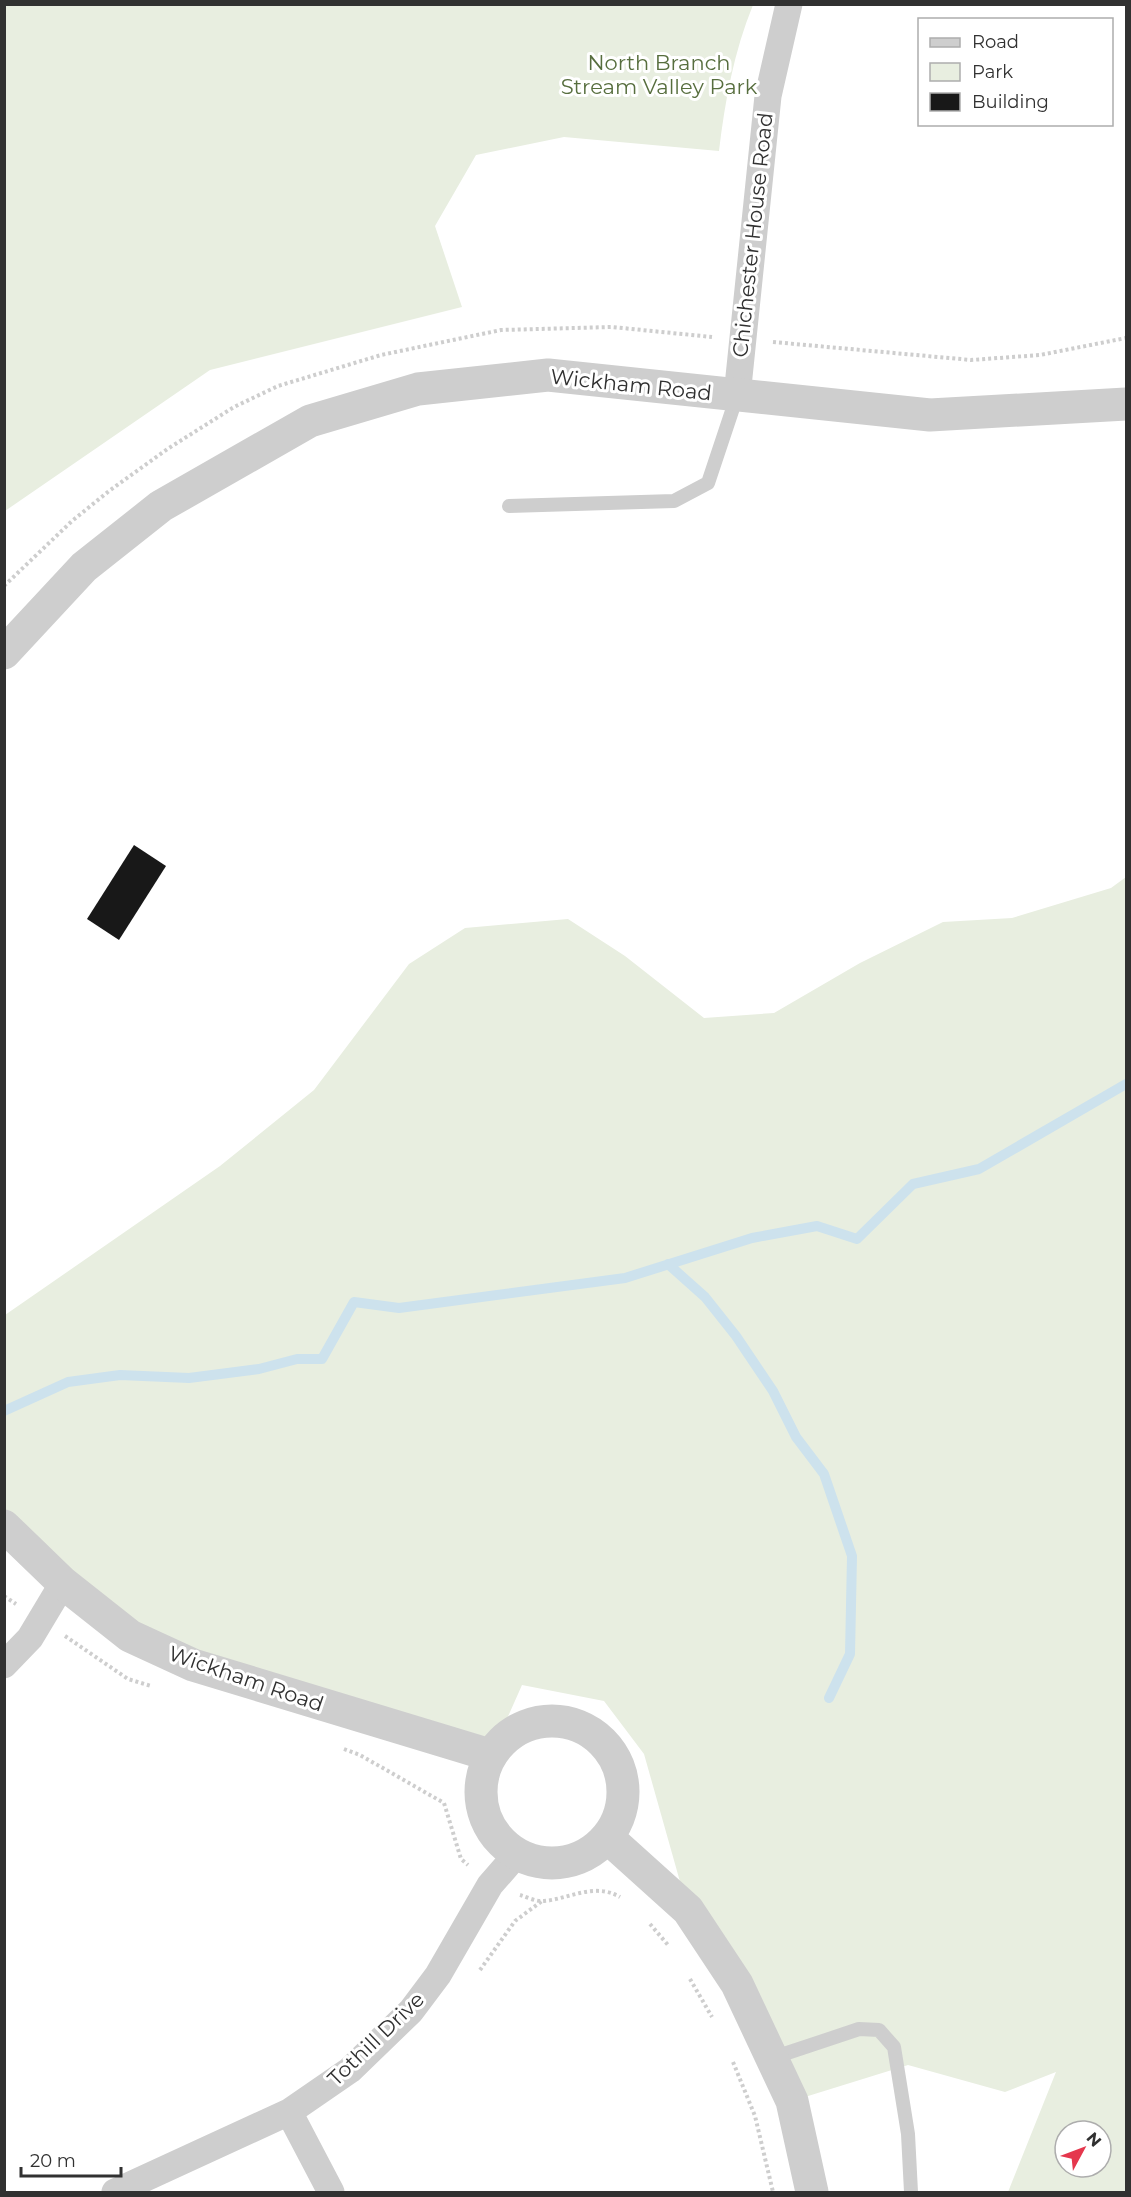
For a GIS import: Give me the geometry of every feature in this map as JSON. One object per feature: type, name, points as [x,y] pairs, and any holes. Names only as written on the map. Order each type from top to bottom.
[{"type":"street","name":"Chichester House Road","points":[[736,396],[768,96],[789,4]]},
{"type":"street","name":"Wickham Road","points":[[4,653],[84,567],[161,506],[309,421],[418,389],[548,375],[930,415],[1126,404]]},
{"type":"street","name":"Wickham Road","points":[[4,1526],[63,1583],[130,1636],[193,1665],[490,1755]]},
{"type":"street","points":[[4,1665],[30,1638],[63,1583]]},
{"type":"street","points":[[556,1721],[581,1727],[603,1742],[617,1763],[623,1789],[619,1815],[607,1837],[588,1853],[565,1862],[540,1862],[517,1854],[495,1836],[483,1810],[481,1781],[490,1755],[507,1735],[530,1723],[556,1721]]},
{"type":"street","points":[[607,1837],[688,1910],[737,1984],[792,2101],[812,2193]]},
{"type":"street","name":"Tothill Drive","points":[[115,2193],[289,2112],[350,2070],[411,2011],[438,1975],[490,1885],[517,1854]]},
{"type":"street","points":[[289,2112],[331,2193]]},
{"type":"lane","points":[[509,506],[674,501],[708,483],[736,396]]},
{"type":"lane","points":[[772,2058],[859,2029],[879,2030],[894,2048],[908,2134],[911,2193]]},
{"type":"path","points":[[4,1596],[128,1678],[161,1689]]},
{"type":"path","points":[[338,1747],[360,1755],[444,1803],[461,1859],[490,1885],[542,1901],[579,1891],[612,1892],[626,1901]]},
{"type":"path","points":[[642,1915],[673,1951]]},
{"type":"path","points":[[685,1971],[715,2021]]},
{"type":"path","points":[[729,2052],[755,2116],[773,2193]]},
{"type":"green space","name":"North Branch Stream Valley Park","points":[[5,4],[753,5],[731,76],[719,151],[564,137],[476,155],[435,226],[462,307],[210,370],[5,511]]},
{"type":"green space","points":[[1126,877],[1126,2192],[1008,2192],[1056,2072],[1005,2092],[908,2065],[792,2101],[688,1910],[644,1754],[604,1701],[522,1685],[491,1755],[193,1665],[5,1526],[5,1315],[220,1166],[314,1090],[409,964],[465,928],[568,919],[625,956],[704,1018],[774,1013],[860,963],[943,922],[1012,918],[1111,888]]},
{"type":"building","points":[[134,845],[166,866],[119,940],[87,919]]},
{"type":"waterway","points":[[4,1411],[68,1382],[120,1375],[189,1378],[259,1369],[297,1359],[322,1359],[354,1302],[399,1308],[625,1278],[752,1238],[817,1226],[857,1239],[913,1184],[979,1169],[1126,1084]]},
{"type":"waterway","points":[[668,1264],[705,1297],[736,1336],[773,1391],[796,1437],[824,1474],[852,1556],[850,1654],[829,1698]]}]
